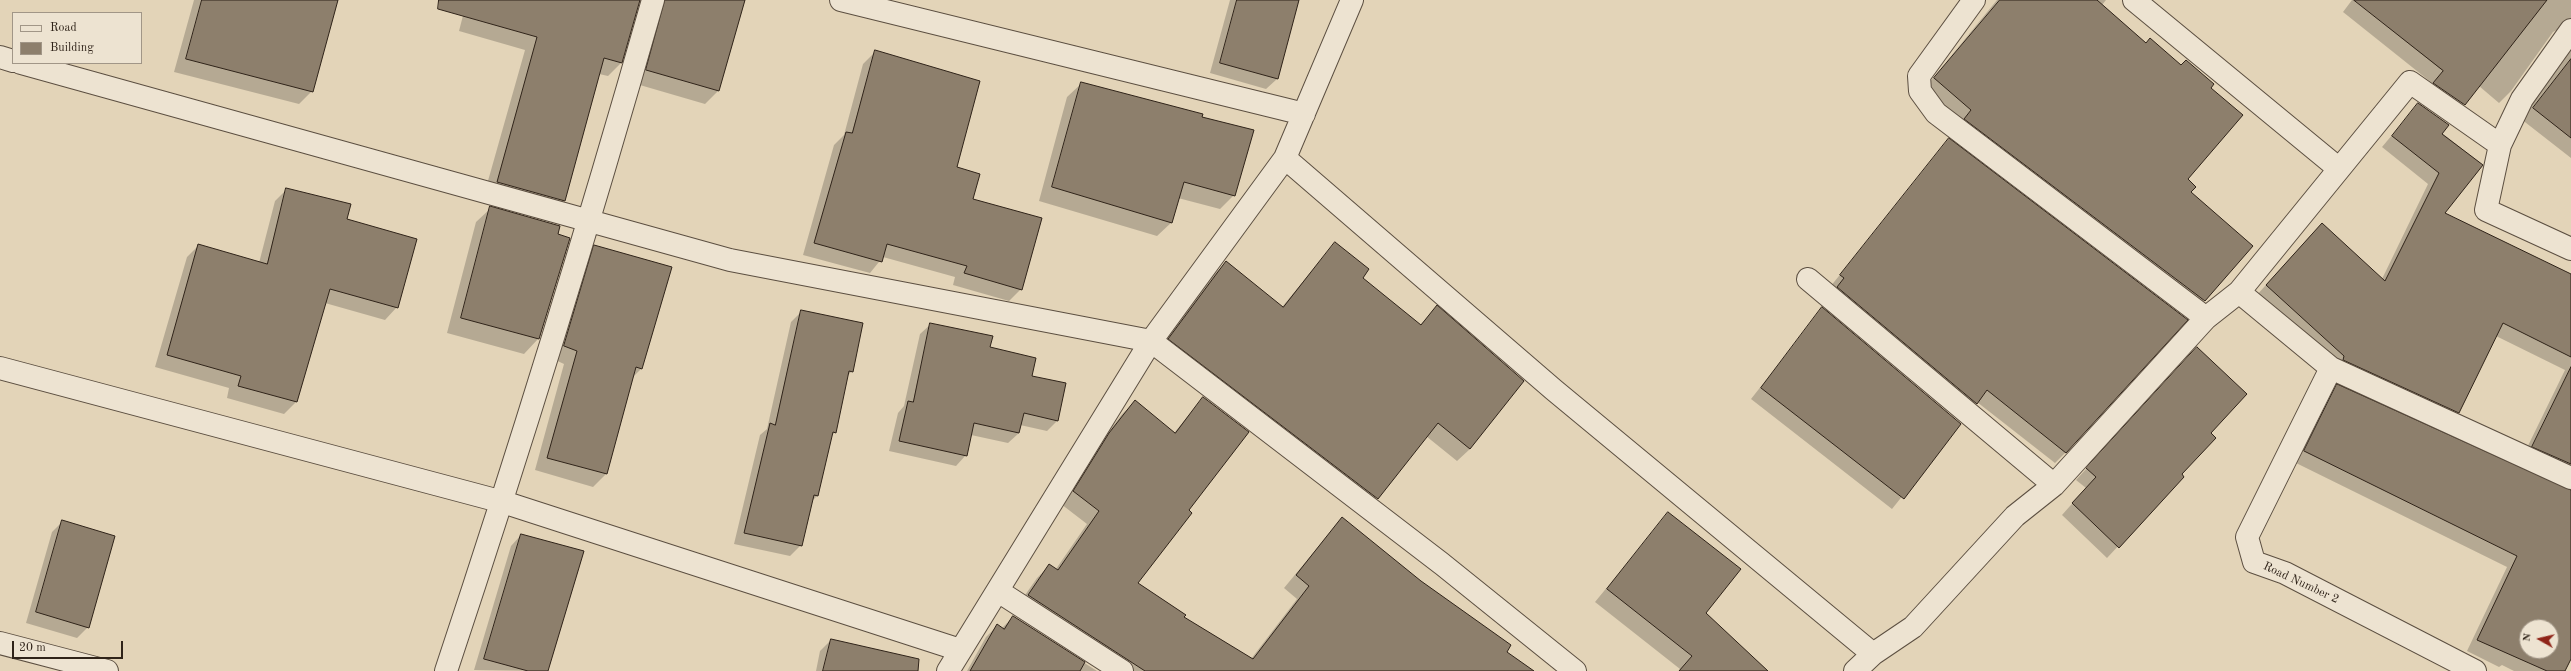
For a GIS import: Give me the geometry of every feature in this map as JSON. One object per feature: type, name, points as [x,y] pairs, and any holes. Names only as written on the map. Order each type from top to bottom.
[{"type":"street","points":[[446,671],[503,502],[590,221],[653,0]]},
{"type":"street","points":[[841,0],[1304,114]]},
{"type":"street","points":[[948,671],[1151,341],[1285,158],[1352,0]]},
{"type":"street","points":[[1974,0],[1919,76],[1920,91],[1936,113],[2206,318]]},
{"type":"street","points":[[2134,0],[2338,168]]},
{"type":"street","points":[[2571,30],[2522,99],[2500,145],[2486,210],[2571,249]]},
{"type":"street","points":[[0,57],[12,61]]},
{"type":"street","points":[[25,64],[730,260],[1151,341],[1442,564],[1575,671]]},
{"type":"street","points":[[1855,671],[1873,654],[1913,627],[2015,516],[2054,485],[2206,318],[2238,292],[2338,168],[2410,82],[2500,145]]},
{"type":"street","points":[[1285,158],[1554,390],[1873,654]]},
{"type":"street","points":[[1808,279],[2054,485]]},
{"type":"street","points":[[2238,292],[2331,368],[2571,478]]},
{"type":"street","points":[[0,368],[503,502],[960,650]]},
{"type":"street","name":"Road Number 2","points":[[2331,368],[2247,537],[2254,562],[2285,573],[2475,671]]},
{"type":"street","points":[[998,591],[1122,671]]},
{"type":"street","points":[[0,643],[107,671]]},
{"type":"building","points":[[202,0],[338,0],[313,92],[186,59]]},
{"type":"building","points":[[439,0],[640,0],[622,63],[604,58],[565,201],[497,182],[537,37],[438,9]]},
{"type":"building","points":[[665,0],[745,0],[719,91],[646,70]]},
{"type":"building","points":[[1237,0],[1299,0],[1278,79],[1220,63]]},
{"type":"building","points":[[2000,0],[2097,0],[2146,43],[2150,38],[2181,65],[2186,60],[2214,84],[2211,88],[2243,115],[2188,179],[2196,187],[2191,192],[2253,246],[2205,301],[1964,119],[1971,110],[1934,78]]},
{"type":"building","points":[[2354,0],[2547,0],[2465,105],[2433,83],[2443,71]]},
{"type":"building","points":[[875,50],[980,81],[957,167],[980,174],[973,199],[1042,218],[1022,290],[964,273],[967,266],[887,244],[882,262],[814,243],[846,132],[852,133]]},
{"type":"building","points":[[2571,59],[2571,138],[2533,108]]},
{"type":"building","points":[[1081,82],[1203,114],[1202,117],[1254,130],[1235,196],[1184,182],[1172,223],[1052,187]]},
{"type":"building","points":[[2418,103],[2449,125],[2442,134],[2483,165],[2445,213],[2571,274],[2571,357],[2503,323],[2459,413],[2343,360],[2344,356],[2266,285],[2322,223],[2385,281],[2439,173],[2392,136]]},
{"type":"building","points":[[1949,138],[2188,320],[2066,453],[1987,390],[1977,404],[1837,287],[1844,278],[1840,275]]},
{"type":"building","points":[[286,188],[351,204],[347,219],[417,239],[398,308],[330,289],[297,402],[238,386],[241,376],[167,355],[198,244],[267,264]]},
{"type":"building","points":[[490,206],[560,226],[558,234],[570,238],[539,339],[461,318]]},
{"type":"building","points":[[1335,242],[1369,269],[1363,278],[1421,325],[1437,305],[1524,381],[1470,449],[1438,423],[1378,499],[1168,339],[1226,261],[1283,307]]},
{"type":"building","points":[[594,245],[672,267],[642,369],[636,367],[607,474],[547,458],[577,351],[564,346]]},
{"type":"building","points":[[1822,307],[1961,424],[1904,499],[1761,388]]},
{"type":"building","points":[[801,310],[863,323],[853,372],[849,371],[836,433],[833,432],[818,496],[814,495],[802,546],[744,533],[770,423],[775,425]]},
{"type":"building","points":[[930,323],[993,336],[990,347],[1036,358],[1032,376],[1066,383],[1058,421],[1024,413],[1019,433],[974,423],[967,456],[899,441],[908,401],[913,402]]},
{"type":"building","points":[[2197,347],[2247,394],[2211,433],[2216,438],[2182,474],[2184,477],[2119,548],[2072,503],[2096,477],[2086,468]]},
{"type":"building","points":[[2571,367],[2571,464],[2532,447]]},
{"type":"building","points":[[2337,384],[2571,490],[2571,659],[2565,671],[2547,671],[2520,659],[2559,659],[2559,619],[2519,619],[2519,659],[2477,640],[2517,556],[2304,451]]},
{"type":"building","points":[[1203,397],[1249,432],[1189,510],[1192,513],[1138,583],[1186,615],[1184,617],[1253,659],[1309,586],[1296,575],[1342,517],[1421,581],[1511,645],[1507,652],[1534,671],[1145,671],[1028,595],[1049,564],[1058,570],[1099,511],[1073,491],[1109,433],[1135,400],[1175,433]]},
{"type":"building","points":[[1668,512],[1741,569],[1706,613],[1768,671],[1679,671],[1692,656],[1607,589]]},
{"type":"building","points":[[62,520],[115,536],[89,628],[36,612]]},
{"type":"building","points":[[521,534],[584,551],[548,671],[528,671],[484,659]]},
{"type":"building","points":[[1013,616],[1085,662],[1080,671],[970,671],[997,624],[1004,629]]},
{"type":"building","points":[[831,639],[919,659],[918,671],[823,671]]}]
